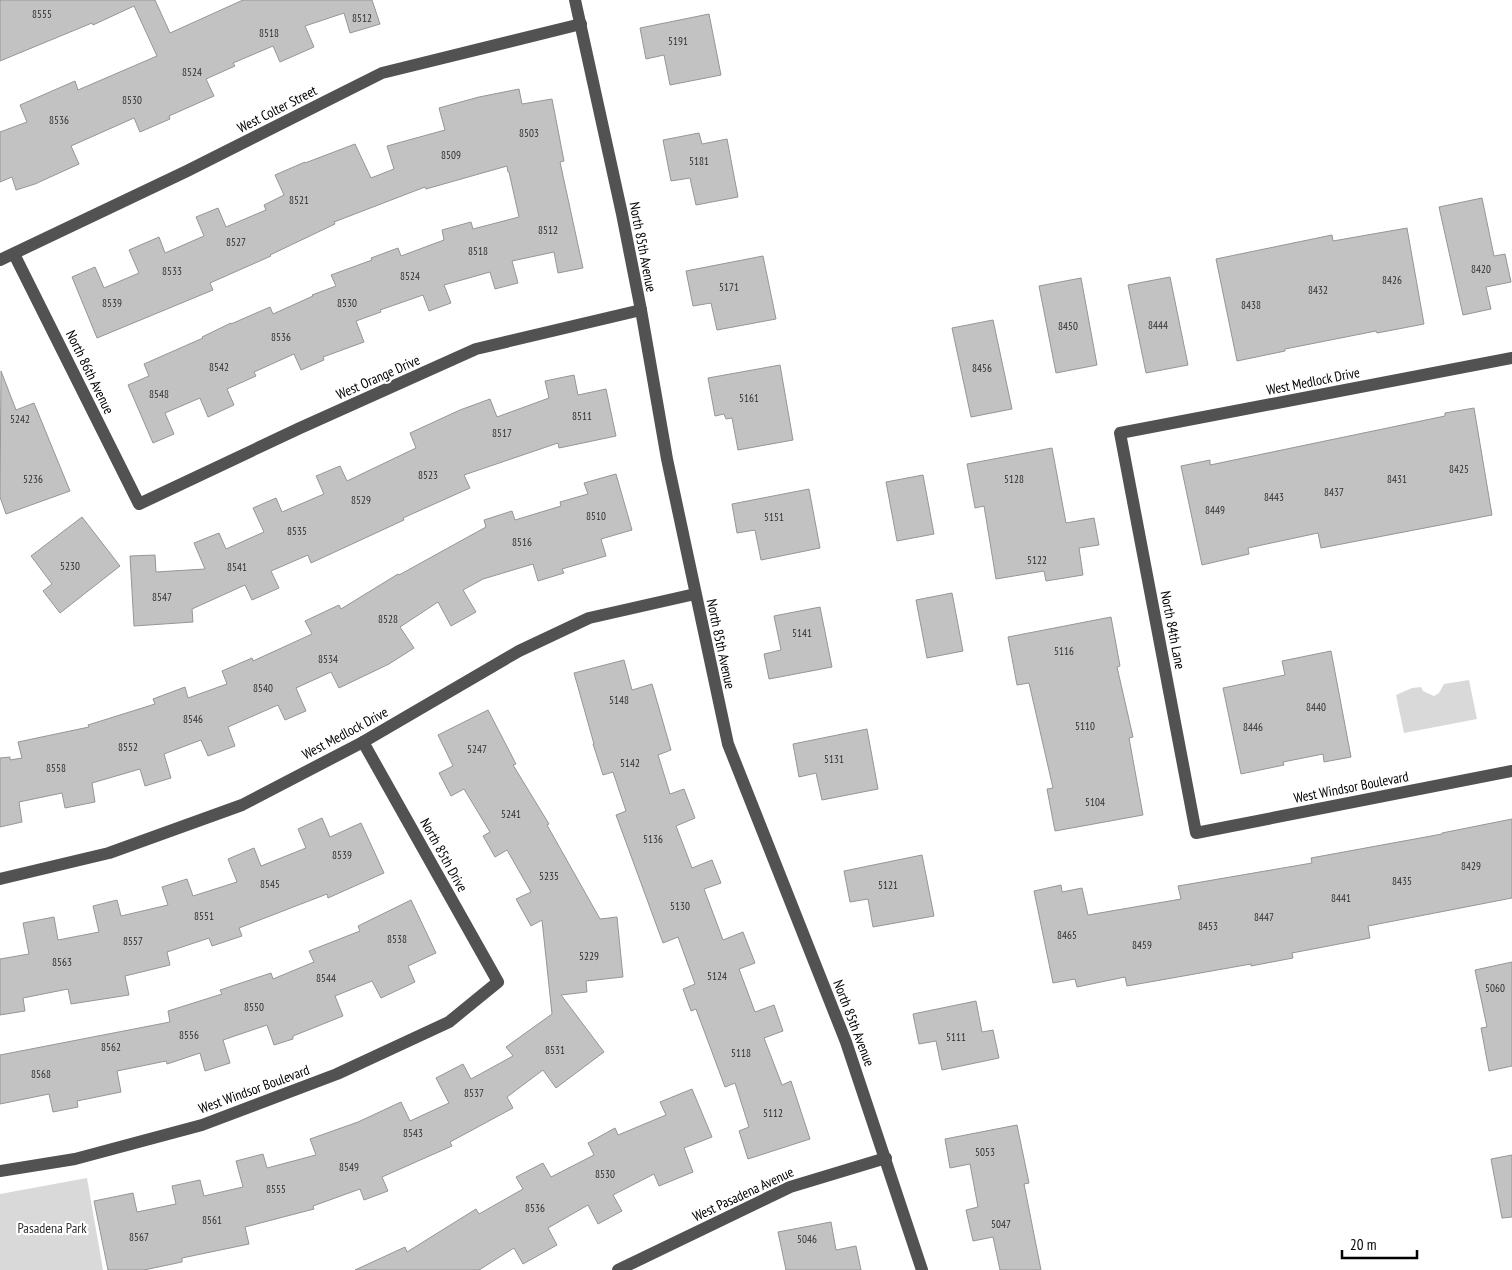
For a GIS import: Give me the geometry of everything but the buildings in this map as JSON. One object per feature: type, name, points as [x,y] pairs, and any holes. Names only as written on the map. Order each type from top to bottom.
[{"type":"street","name":"North 85th Avenue","points":[[575,0],[582,24],[641,310],[667,459],[728,744],[846,1042],[922,1270]]},
{"type":"street","name":"West Colter Street","points":[[0,260],[187,171],[382,73],[582,24]]},
{"type":"street","name":"North 86th Avenue","points":[[14,254],[139,504]]},
{"type":"street","name":"West Orange Drive","points":[[139,504],[300,428],[476,349],[641,310]]},
{"type":"street","name":"West Medlock Drive","points":[[1120,433],[1512,357]]},
{"type":"street","name":"North 84th Lane","points":[[1120,433],[1196,833]]},
{"type":"street","name":"West Medlock Drive","points":[[0,879],[109,852],[242,805],[363,742],[519,650],[589,618],[695,594]]},
{"type":"street","name":"North 85th Drive","points":[[363,742],[498,982]]},
{"type":"street","name":"West Windsor Boulevard","points":[[1196,833],[1512,771]]},
{"type":"street","name":"West Windsor Boulevard","points":[[0,1171],[75,1160],[202,1125],[337,1074],[449,1022],[498,982]]},
{"type":"street","name":"West Pasadena Avenue","points":[[618,1270],[790,1187],[886,1158]]},
{"type":"green space","points":[[1469,680],[1477,719],[1404,733],[1396,695],[1412,688],[1421,687],[1423,691],[1434,696],[1439,693],[1444,684]]},
{"type":"green space","name":"Pasadena Park","points":[[87,1178],[103,1270],[0,1270],[0,1194]]}]
